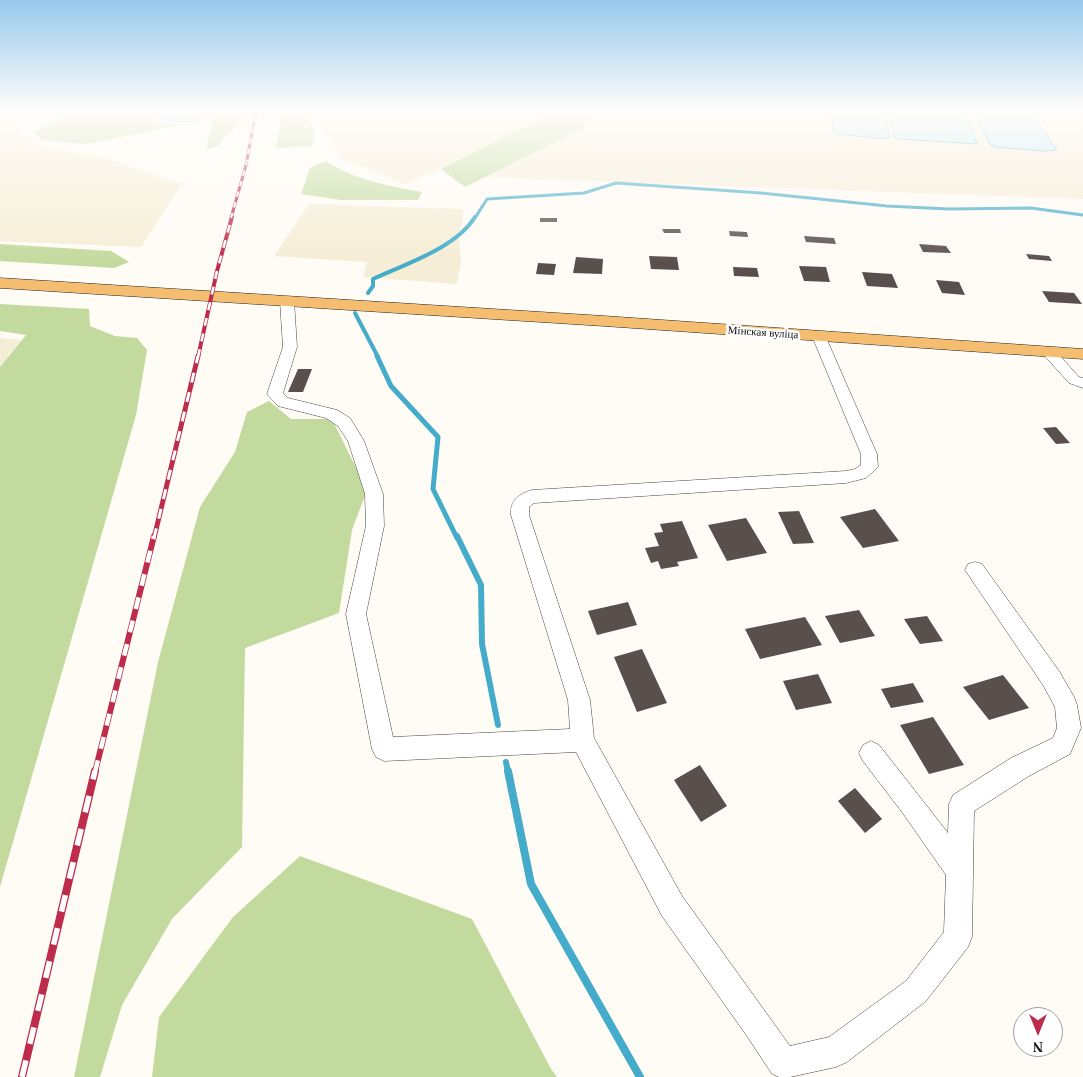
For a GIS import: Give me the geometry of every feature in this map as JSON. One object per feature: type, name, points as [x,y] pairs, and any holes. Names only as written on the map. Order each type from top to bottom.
[{"type":"main road","name":"Мінская вуліца","points":[[0,283],[1083,354]]},
{"type":"street","points":[[288,301],[291,339],[289,354],[276,384],[275,394],[283,402],[331,414],[344,422],[356,441],[374,494],[375,526],[356,614],[384,749],[582,740]]},
{"type":"street","points":[[819,336],[869,454],[869,467],[860,474],[846,477],[532,497],[523,500],[519,507],[580,700],[582,740],[672,906],[758,1024],[786,1070],[836,1051],[916,991],[958,937],[962,804],[1020,767],[1062,746],[1069,728],[1066,705],[1051,678],[975,570]]},
{"type":"street","points":[[1049,352],[1074,380],[1083,384]]},
{"type":"street","points":[[871,753],[911,803],[959,870]]},
{"type":"shaded area","points":[[0,161],[116,161],[182,184],[141,247],[0,241]]},
{"type":"shaded area","points":[[348,161],[456,161],[406,184]]},
{"type":"shaded area","points":[[516,161],[1083,161],[1083,199],[485,177]]},
{"type":"shaded area","points":[[309,204],[464,209],[459,239],[461,262],[457,284],[363,277],[367,262],[274,256]]},
{"type":"shaded area","points":[[0,338],[21,340],[0,367]]},
{"type":"green space","points":[[326,161],[360,178],[422,192],[418,200],[341,200],[301,194],[310,168]]},
{"type":"green space","points":[[456,161],[516,161],[465,187],[441,169]]},
{"type":"green space","points":[[0,244],[111,251],[129,262],[114,268],[0,261]]},
{"type":"green space","points":[[0,304],[89,309],[90,326],[115,336],[137,338],[147,350],[136,415],[0,887],[0,367],[26,335],[0,331]]},
{"type":"green space","points":[[269,401],[291,419],[332,419],[367,490],[352,530],[339,613],[245,648],[242,847],[172,919],[122,1005],[100,1077],[74,1077],[158,662],[200,507],[235,452],[247,412]]},
{"type":"green space","points":[[300,856],[472,919],[557,1077],[152,1077],[159,1017],[233,917]]},
{"type":"building","points":[[540,218],[557,218],[557,222],[540,222]]},
{"type":"building","points":[[662,229],[680,229],[681,233],[664,233]]},
{"type":"building","points":[[729,231],[747,232],[748,237],[730,236]]},
{"type":"building","points":[[804,236],[834,238],[836,244],[806,242]]},
{"type":"building","points":[[919,244],[946,246],[951,253],[923,252]]},
{"type":"building","points":[[1026,254],[1049,256],[1052,261],[1029,259]]},
{"type":"building","points":[[649,256],[677,257],[679,270],[651,269]]},
{"type":"building","points":[[576,257],[603,259],[602,274],[573,273]]},
{"type":"building","points":[[538,263],[556,264],[554,275],[536,274]]},
{"type":"building","points":[[799,266],[826,267],[830,282],[804,281]]},
{"type":"building","points":[[733,267],[757,268],[759,277],[734,276]]},
{"type":"building","points":[[862,272],[892,274],[898,288],[867,286]]},
{"type":"building","points":[[936,280],[959,282],[965,295],[942,293]]},
{"type":"building","points":[[1042,291],[1074,293],[1082,304],[1049,302]]},
{"type":"building","points":[[298,369],[312,369],[303,392],[288,392]]},
{"type":"building","points":[[1056,427],[1070,443],[1056,444],[1043,428]]},
{"type":"building","points":[[875,509],[899,541],[863,548],[840,517]]},
{"type":"building","points":[[799,511],[814,543],[793,544],[778,512]]},
{"type":"building","points":[[746,518],[767,553],[727,561],[708,525]]},
{"type":"building","points":[[682,521],[698,558],[677,562],[679,566],[661,569],[658,561],[651,563],[645,548],[659,546],[654,533],[663,532],[660,524]]},
{"type":"building","points":[[628,602],[637,625],[597,635],[588,611]]},
{"type":"building","points":[[859,610],[875,636],[840,643],[825,616]]},
{"type":"building","points":[[927,616],[943,641],[920,644],[904,619]]},
{"type":"building","points":[[805,617],[822,645],[760,659],[745,629]]},
{"type":"building","points":[[642,649],[667,703],[637,712],[614,657]]},
{"type":"building","points":[[818,674],[832,703],[796,710],[783,681]]},
{"type":"building","points":[[1003,675],[1029,708],[989,720],[963,687]]},
{"type":"building","points":[[913,683],[924,702],[891,708],[881,689]]},
{"type":"building","points":[[933,717],[964,765],[929,774],[900,725]]},
{"type":"building","points":[[700,765],[727,806],[701,822],[674,780]]},
{"type":"building","points":[[855,788],[882,819],[865,833],[838,801]]},
{"type":"waterway","points":[[475,218],[487,199],[584,193],[616,183],[761,193],[887,206],[949,209],[1031,208],[1083,215]]},
{"type":"waterway","points":[[368,293],[373,286],[373,279],[443,246],[456,238],[475,217]]},
{"type":"waterway","points":[[355,313],[378,357]]},
{"type":"waterway","points":[[377,356],[391,386],[438,437],[433,489],[457,538]]},
{"type":"waterway","points":[[457,536],[481,585],[482,644],[498,725]]},
{"type":"waterway","points":[[506,762],[508,772]]},
{"type":"waterway","points":[[508,771],[531,884],[640,1077]]},
{"type":"railway","points":[[231,218],[247,161]]},
{"type":"railway","points":[[198,357],[217,271],[232,217]]},
{"type":"railway","points":[[154,538],[198,356]]},
{"type":"railway","points":[[95,772],[154,536]]},
{"type":"railway","points":[[22,1077],[95,771]]}]
